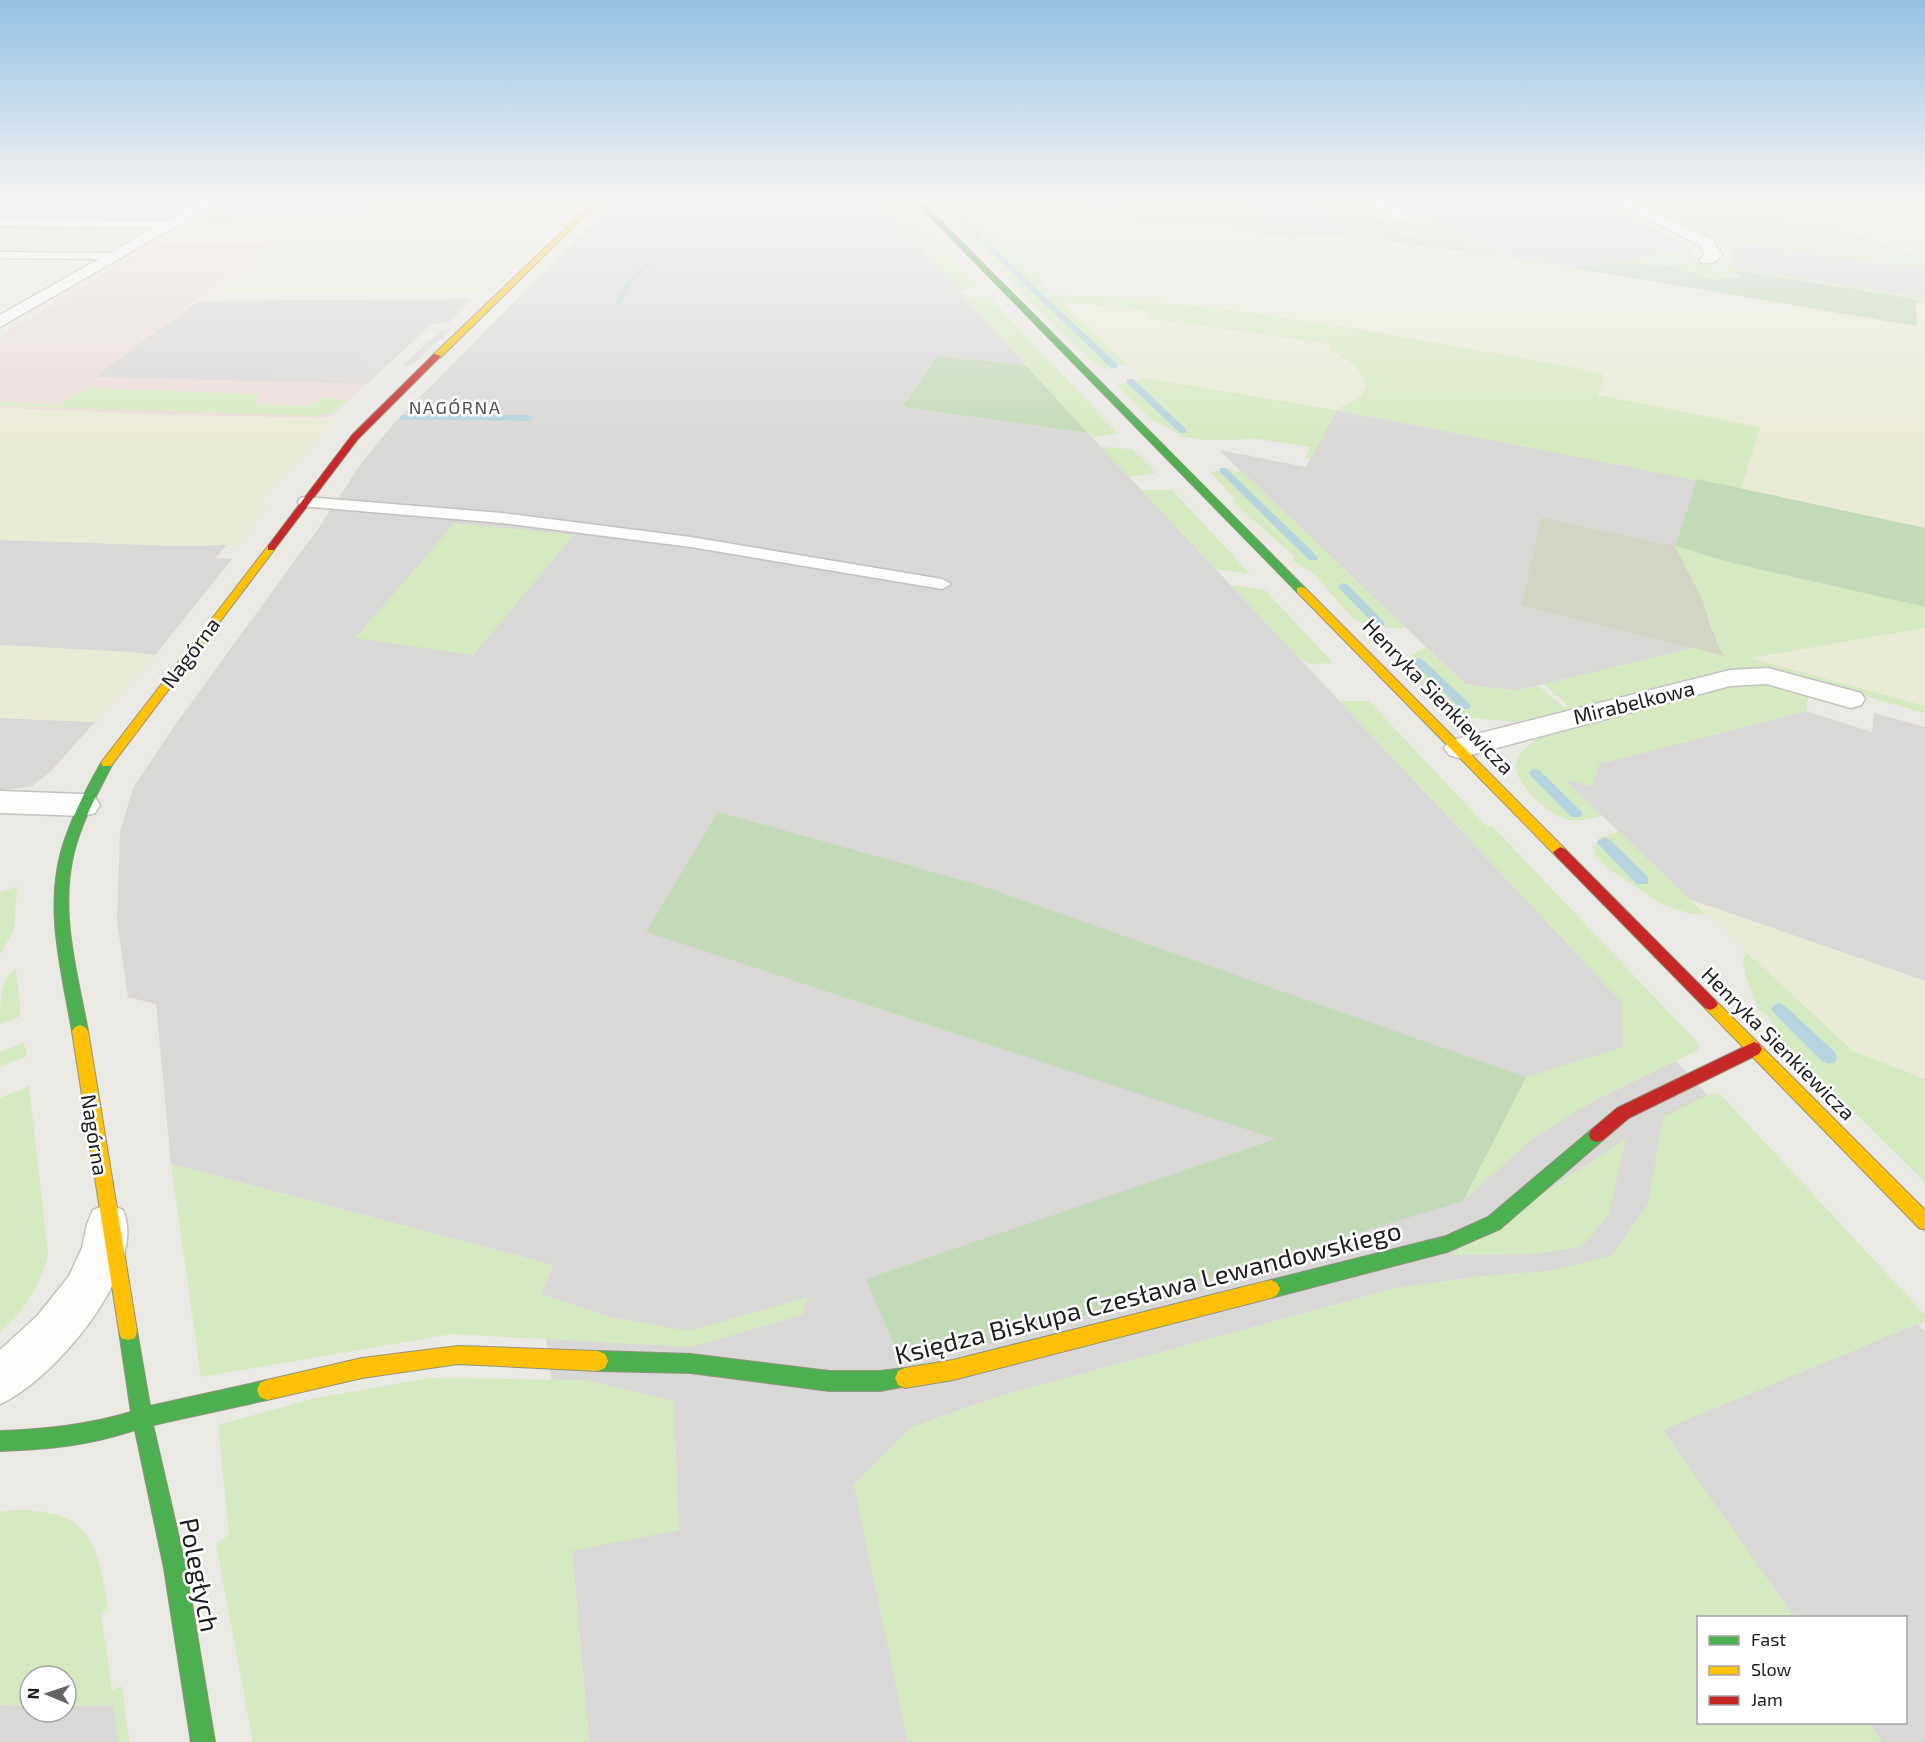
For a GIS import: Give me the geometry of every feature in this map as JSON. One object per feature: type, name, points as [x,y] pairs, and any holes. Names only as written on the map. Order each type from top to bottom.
[{"type":"street","points":[[0,322],[66,283]]},
{"type":"street","name":"Nagórna","points":[[142,1418],[108,1220],[62,920],[62,884],[66,859],[84,805],[116,751],[306,502],[368,422],[512,283]]},
{"type":"street","name":"Henryka Sienkiewicza","points":[[1000,283],[1925,1222]]},
{"type":"street","name":"Mirabelkowa","points":[[1459,748],[1730,678],[1768,676],[1851,699]]},
{"type":"street","points":[[0,802],[84,805]]},
{"type":"street","name":"Księdza Biskupa Czesława Lewandowskiego","points":[[142,1418],[362,1368],[458,1354],[702,1365],[803,1381],[880,1382],[953,1370],[1447,1244],[1494,1223],[1623,1113],[1754,1049]]},
{"type":"street","name":"Nagórna","points":[[0,1380],[46,1338],[76,1302],[100,1259],[108,1220]]},
{"type":"street","points":[[0,1441],[51,1439],[98,1432],[142,1418]]},
{"type":"street","name":"Poległych","points":[[142,1418],[175,1568],[203,1742]]},
{"type":"lane","points":[[306,502],[502,519],[691,542],[942,584]]},
{"type":"shaded area","points":[[89,283],[218,283],[95,377],[367,384],[328,418],[0,408],[0,336]]},
{"type":"shaded area","points":[[533,283],[953,283],[1026,365],[937,356],[902,407],[1088,433],[1622,1002],[1925,1332],[1925,1742],[1882,1742],[1869,1724],[1907,1724],[1907,1616],[1793,1616],[1662,1430],[1397,1288],[997,1397],[912,1427],[854,1485],[908,1742],[589,1742],[572,1550],[541,1294],[553,1265],[171,1164],[156,1004],[128,997],[117,921],[120,832],[133,788],[175,725],[320,526],[360,465],[395,422]]},
{"type":"shaded area","points":[[1831,283],[1925,283],[1925,298]]},
{"type":"shaded area","points":[[472,299],[449,322],[432,324],[367,384],[94,377],[198,301]]},
{"type":"shaded area","points":[[452,328],[411,366],[402,366],[440,331]]},
{"type":"shaded area","points":[[369,354],[397,355],[368,382],[269,380],[287,365],[352,366]]},
{"type":"shaded area","points":[[1336,410],[1697,479],[1675,546],[1541,517],[1521,606],[1694,648],[1515,691],[1465,684],[1219,450],[1306,467]]},
{"type":"shaded area","points":[[1541,517],[1675,546],[1703,600],[1711,627],[1727,657],[1521,606]]},
{"type":"shaded area","points":[[0,540],[227,545],[215,558],[232,559],[155,655],[0,645]]},
{"type":"shaded area","points":[[1806,711],[1872,732],[1874,713],[1925,727],[1925,981],[1690,900],[1564,779],[1593,786],[1599,764]]},
{"type":"shaded area","points":[[0,718],[95,722],[51,771],[32,786],[0,791]]},
{"type":"shaded area","points":[[0,1705],[18,1706],[18,1724],[78,1724],[78,1706],[114,1706],[118,1742],[0,1742]]},
{"type":"green space","points":[[219,283],[490,283],[479,293],[208,292]]},
{"type":"green space","points":[[953,283],[976,283],[979,287],[959,290]]},
{"type":"green space","points":[[1012,283],[1043,283],[1046,292],[1051,294],[1117,298],[1247,312],[1572,367],[1605,375],[1598,395],[1760,427],[1741,489],[1337,410],[1311,459],[1306,458],[1310,447],[1258,439],[1207,440],[1184,437],[1149,418],[1117,385],[1144,378],[1336,410],[1359,398],[1366,387],[1361,374],[1353,364],[1329,350],[1331,344],[1148,318],[1150,311],[1061,302],[1128,365],[1109,366],[1112,370],[1086,357]]},
{"type":"green space","points":[[1044,283],[1662,283],[1916,326],[1916,303],[1925,305],[1925,528],[1741,489],[1760,427],[1597,395],[1604,375],[1315,324],[1155,303],[1046,292]]},
{"type":"green space","points":[[1663,283],[1818,283],[1911,298],[1918,301],[1916,304],[1917,326]]},
{"type":"green space","points":[[1819,283],[1925,298],[1925,305],[1902,296]]},
{"type":"green space","points":[[965,297],[990,297],[1118,434],[1092,437]]},
{"type":"green space","points":[[1060,302],[1151,311],[1149,318],[1332,344],[1329,350],[1358,368],[1366,387],[1359,398],[1336,410],[1142,379]]},
{"type":"green space","points":[[937,356],[1026,365],[1088,433],[902,407]]},
{"type":"green space","points":[[87,388],[259,394],[256,404],[309,406],[324,397],[348,401],[335,412],[316,416],[0,406],[0,402],[59,405]]},
{"type":"green space","points":[[0,408],[336,419],[257,505],[267,505],[239,545],[176,546],[0,540]]},
{"type":"green space","points":[[1101,447],[1132,449],[1156,473],[1129,477]]},
{"type":"green space","points":[[1231,468],[1235,472],[1241,471],[1406,628],[1380,628],[1354,620],[1315,575],[1292,560],[1295,557],[1233,502],[1236,500],[1210,472]]},
{"type":"green space","points":[[1697,479],[1925,528],[1925,607],[1732,563],[1675,546]]},
{"type":"green space","points":[[1142,490],[1172,490],[1250,574],[1215,569]]},
{"type":"green space","points":[[455,523],[574,535],[473,655],[355,638]]},
{"type":"green space","points":[[1675,546],[1732,563],[1925,607],[1925,628],[1750,658],[1925,706],[1925,713],[1764,668],[1723,670],[1713,675],[1525,723],[1473,718],[1456,712],[1442,705],[1405,671],[1410,657],[1425,647],[1465,684],[1515,691],[1538,686],[1564,707],[1568,706],[1544,684],[1694,648],[1725,656],[1719,648],[1703,600]]},
{"type":"green space","points":[[1231,585],[1265,590],[1333,663],[1311,664],[1299,658]]},
{"type":"green space","points":[[1925,628],[1925,706],[1748,658],[1788,650]]},
{"type":"green space","points":[[0,645],[155,655],[95,722],[0,718]]},
{"type":"green space","points":[[1770,685],[1809,694],[1806,711],[1599,764],[1593,786],[1565,780],[1602,816],[1586,820],[1569,820],[1561,817],[1542,805],[1519,778],[1516,768],[1519,756],[1540,736],[1728,687]]},
{"type":"green space","points":[[1340,701],[1369,701],[1487,827],[1492,826],[1699,1044],[1698,1050],[1590,1103],[1532,1139],[1463,1201],[1526,1077],[1623,1047],[1622,1002]]},
{"type":"green space","points":[[718,812],[979,885],[1526,1077],[1463,1201],[967,1351],[894,1345],[866,1279],[1276,1139],[646,932]]},
{"type":"green space","points":[[1618,831],[1706,915],[1688,913],[1663,905],[1612,871],[1596,857],[1594,847],[1599,838]]},
{"type":"green space","points":[[17,887],[14,930],[0,954],[0,892]]},
{"type":"green space","points":[[1692,900],[1925,981],[1925,1079],[1853,1051]]},
{"type":"green space","points":[[1746,952],[1853,1051],[1925,1079],[1925,1182],[1781,1039],[1769,1017],[1758,1009],[1746,977],[1743,961]]},
{"type":"green space","points":[[16,969],[21,1016],[0,1024],[4,985]]},
{"type":"green space","points":[[24,1043],[27,1056],[0,1067],[0,1052]]},
{"type":"green space","points":[[29,1086],[48,1254],[41,1276],[24,1307],[0,1332],[0,1098]]},
{"type":"green space","points":[[1719,1093],[1925,1315],[1925,1321],[1663,1430],[1793,1616],[1697,1616],[1697,1724],[1869,1724],[1882,1742],[908,1742],[854,1485],[912,1427],[997,1397],[1397,1288],[1473,1277],[1555,1270],[1612,1255],[1648,1204],[1663,1117],[1707,1095]]},
{"type":"green space","points":[[1626,1138],[1609,1214],[1581,1247],[1534,1254],[1450,1255]]},
{"type":"green space","points":[[171,1164],[553,1265],[541,1294],[610,1317],[689,1331],[808,1297],[802,1315],[692,1347],[452,1334],[201,1377]]},
{"type":"green space","points":[[429,1378],[585,1380],[674,1401],[679,1530],[572,1551],[589,1742],[253,1742],[216,1544],[229,1535],[218,1425],[316,1398]]},
{"type":"green space","points":[[28,1510],[54,1514],[68,1519],[87,1536],[98,1558],[101,1571],[108,1609],[101,1614],[112,1690],[122,1686],[129,1742],[118,1742],[114,1706],[78,1706],[78,1664],[18,1664],[18,1706],[0,1705],[0,1511]]},
{"type":"waterway","points":[[616,304],[629,283]]},
{"type":"waterway","points":[[1027,283],[1114,366]]},
{"type":"waterway","points":[[1130,381],[1183,431]]},
{"type":"waterway","points":[[403,418],[529,418]]},
{"type":"waterway","points":[[1223,470],[1313,558]]},
{"type":"waterway","points":[[1343,586],[1380,624]]},
{"type":"waterway","points":[[1418,661],[1465,706]]},
{"type":"waterway","points":[[1535,773],[1576,814]]},
{"type":"waterway","points":[[1604,842],[1642,880]]},
{"type":"waterway","points":[[1779,1009],[1829,1057]]},
{"type":"traffic: fast","points":[[999,283],[1301,590]]},
{"type":"traffic: fast","points":[[80,1031],[63,939],[62,884],[72,836],[107,763]]},
{"type":"traffic: fast","points":[[1271,1289],[1447,1244],[1494,1223],[1597,1135]]},
{"type":"traffic: fast","points":[[128,1331],[142,1418],[175,1568],[203,1742]]},
{"type":"traffic: fast","points":[[598,1361],[704,1365],[829,1381],[880,1381],[905,1378]]},
{"type":"traffic: fast","points":[[0,1441],[51,1439],[98,1432],[142,1418],[267,1390]]},
{"type":"traffic: slow","points":[[437,356],[512,283]]},
{"type":"traffic: slow","points":[[107,763],[271,548]]},
{"type":"traffic: slow","points":[[1301,590],[1560,852]]},
{"type":"traffic: slow","points":[[1710,1004],[1925,1222]]},
{"type":"traffic: slow","points":[[80,1031],[128,1331]]},
{"type":"traffic: slow","points":[[905,1378],[953,1370],[1271,1289]]},
{"type":"traffic: slow","points":[[267,1390],[362,1368],[458,1355],[598,1361]]},
{"type":"traffic: jam","points":[[271,548],[355,437],[437,356]]},
{"type":"traffic: jam","points":[[1560,852],[1710,1004]]},
{"type":"traffic: jam","points":[[1597,1135],[1623,1113],[1754,1049]]},
{"type":"district","name":"NAGÓRNA","points":[[455,408]]}]
